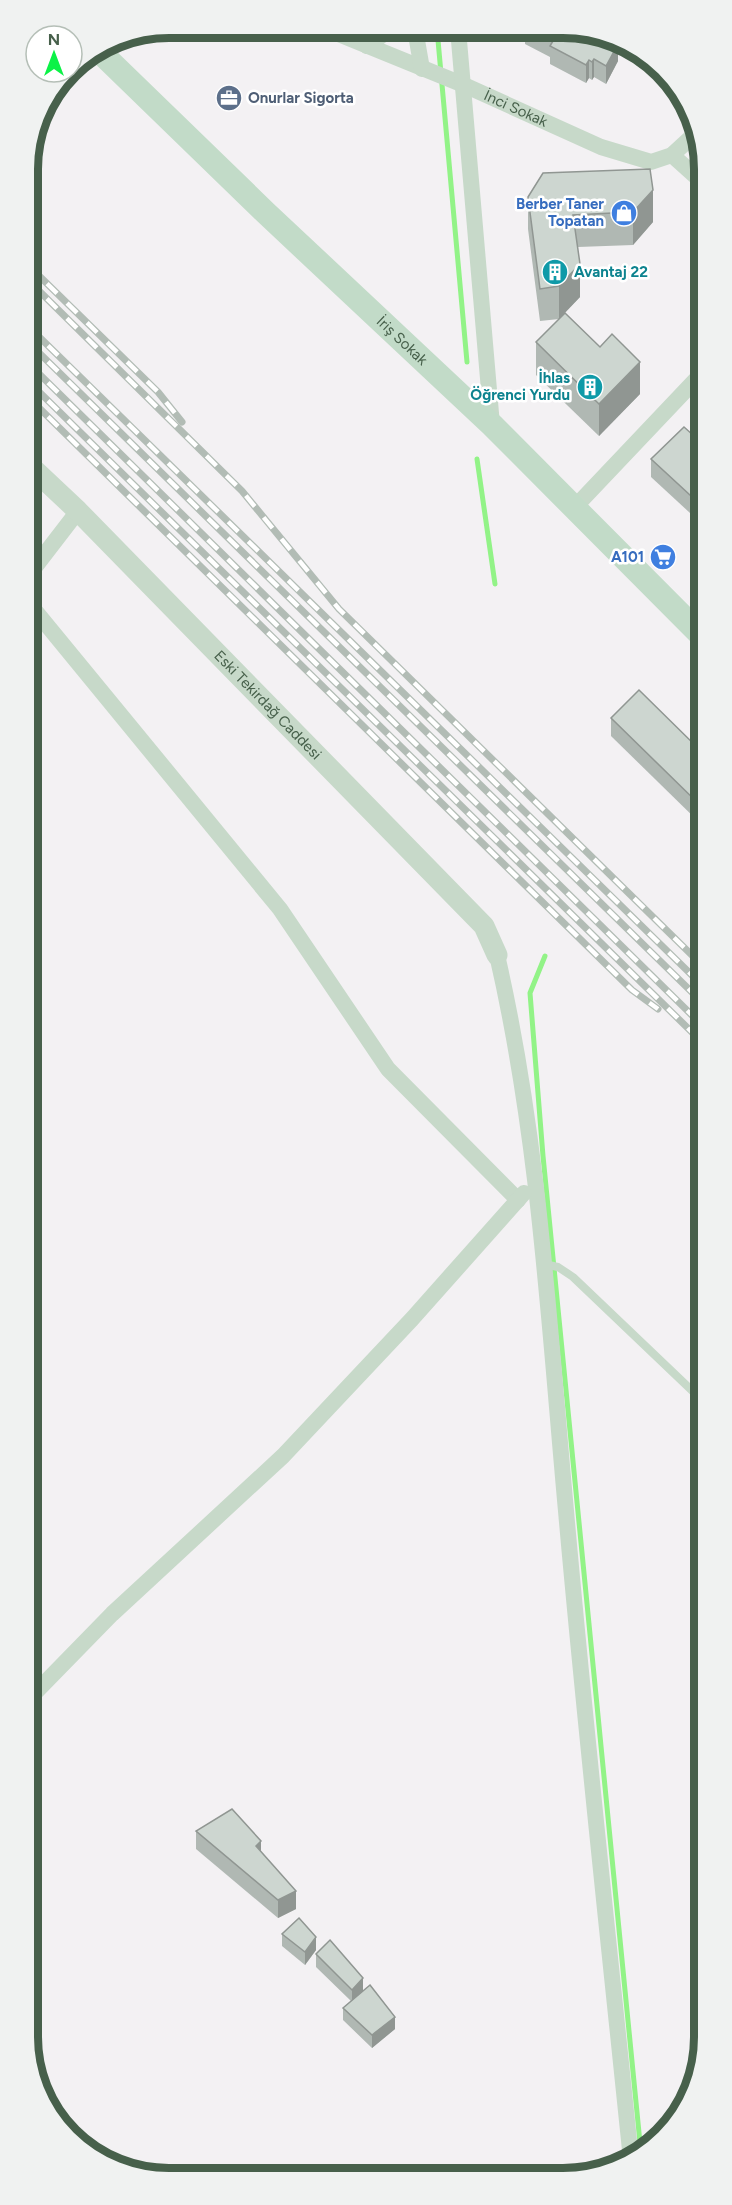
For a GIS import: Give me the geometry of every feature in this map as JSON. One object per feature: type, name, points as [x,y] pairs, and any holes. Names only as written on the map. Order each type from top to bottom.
[{"type":"main road","name":"İriş Sokak","points":[[104,55],[266,213],[492,425],[694,628]]},
{"type":"street","name":"İnci Sokak","points":[[348,38],[464,85],[601,147],[651,162],[672,155]]},
{"type":"street","points":[[367,46],[378,38]]},
{"type":"street","points":[[417,38],[422,69]]},
{"type":"street","points":[[459,38],[492,425]]},
{"type":"street","points":[[691,138],[672,155],[694,175]]},
{"type":"street","points":[[575,507],[694,381]]},
{"type":"street","name":"Eski Tekirdağ Caddesi","points":[[38,473],[78,511],[484,926],[497,955]]},
{"type":"street","points":[[38,563],[78,511]]},
{"type":"street","points":[[38,614],[280,909],[388,1069],[518,1200]]},
{"type":"street","points":[[497,955],[549,1265],[576,1619],[630,2149]]},
{"type":"street","points":[[38,1690],[112,1614],[283,1456],[412,1319],[536,1179]]},
{"type":"lane","points":[[549,1265],[573,1277],[694,1392]]},
{"type":"building","points":[[548,38],[589,40],[615,49],[606,66],[594,59],[592,62],[589,60],[586,65],[550,46],[553,41]]},
{"type":"building","points":[[650,169],[653,190],[633,212],[573,215],[580,264],[559,286],[540,289],[528,197],[543,173]]},
{"type":"building","points":[[565,313],[600,347],[612,334],[640,362],[599,404],[536,342]]},
{"type":"building","points":[[684,427],[694,436],[694,499],[651,459]]},
{"type":"building","points":[[639,690],[694,744],[694,799],[611,718]]},
{"type":"building","points":[[232,1809],[261,1841],[256,1846],[296,1891],[278,1900],[196,1831]]},
{"type":"building","points":[[299,1918],[316,1937],[305,1952],[282,1934]]},
{"type":"building","points":[[330,1940],[363,1978],[352,1990],[316,1954]]},
{"type":"building","points":[[370,1985],[395,2017],[372,2035],[343,2008]]},
{"type":"waterway","points":[[438,38],[467,362]]},
{"type":"waterway","points":[[477,459],[495,584]]},
{"type":"waterway","points":[[545,956],[530,993],[543,1156],[640,2142]]},
{"type":"railway","points":[[38,275],[158,392],[182,422]]},
{"type":"railway","points":[[38,290],[242,491],[339,609],[694,957]]},
{"type":"railway","points":[[38,336],[694,977]]},
{"type":"railway","points":[[38,352],[694,994]]},
{"type":"railway","points":[[38,373],[694,1017]]},
{"type":"railway","points":[[38,391],[694,1034]]},
{"type":"railway","points":[[38,407],[632,990],[658,1009]]},
{"type":"place","name":"Onurlar Sigorta","points":[[229,98]]},
{"type":"place","name":"Berber Taner Topatan","points":[[624,213]]},
{"type":"place","name":"Avantaj 22","points":[[555,272]]},
{"type":"place","name":"İhlas Öğrenci Yurdu","points":[[590,387]]},
{"type":"place","name":"A101","points":[[663,557]]}]
